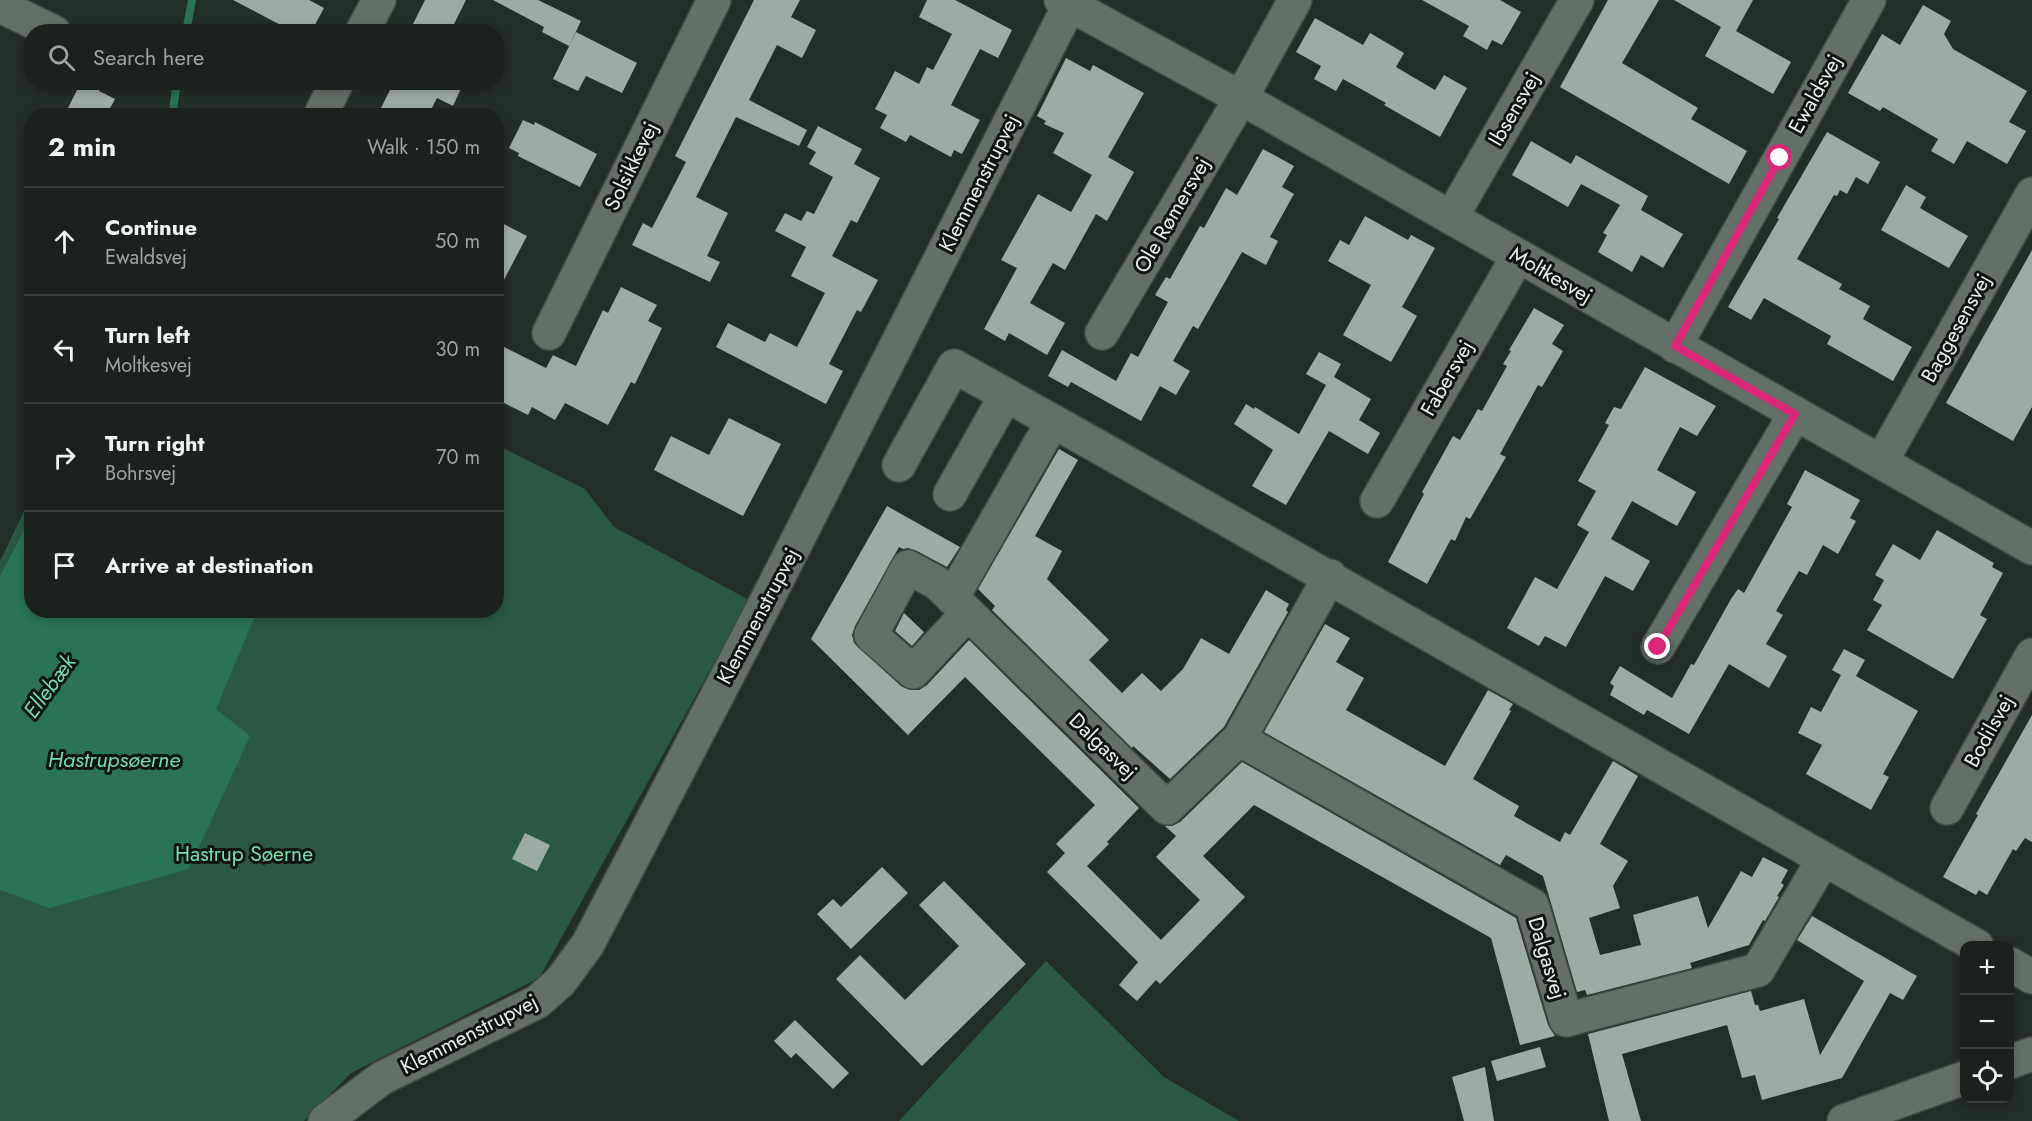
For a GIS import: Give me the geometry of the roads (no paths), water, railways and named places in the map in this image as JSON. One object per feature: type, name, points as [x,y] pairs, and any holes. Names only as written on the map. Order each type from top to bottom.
[{"type":"street","points":[[367,24],[379,0]]},
{"type":"street","name":"Solsikkevej","points":[[549,333],[714,0]]},
{"type":"street","name":"Ole Rømersvej","points":[[1102,333],[1241,98],[1295,0]]},
{"type":"street","name":"Ibsensvej","points":[[1452,218],[1576,0]]},
{"type":"street","name":"Ewaldsvej","points":[[1675,346],[1869,0]]},
{"type":"street","name":"Moltkesvej","points":[[1068,1],[2032,548]]},
{"type":"street","name":"Klemmenstrupvej","points":[[325,1121],[382,1078],[537,1002],[560,982],[588,944],[792,552],[1068,1]]},
{"type":"street","points":[[0,6],[37,24]]},
{"type":"street","points":[[324,108],[332,90]]},
{"type":"street","name":"Baggesensvej","points":[[1881,462],[2032,194]]},
{"type":"street","name":"Fabersvej","points":[[1377,501],[1518,256]]},
{"type":"street","points":[[899,465],[954,366],[1330,576],[1823,860],[1970,941]]},
{"type":"street","points":[[951,494],[1006,395]]},
{"type":"street","points":[[1658,647],[1795,414]]},
{"type":"street","name":"Dalgasvej","points":[[1053,421],[960,606],[1167,808],[1239,739],[1330,576]]},
{"type":"street","name":"Bodilsvej","points":[[1947,808],[2032,655]]},
{"type":"street","name":"Dalgasvej","points":[[1239,739],[1532,905],[1566,1020],[1758,970],[1823,860]]},
{"type":"street","points":[[2014,966],[2032,977]]},
{"type":"street","points":[[2014,1061],[2032,1054]]},
{"type":"street","points":[[1844,1121],[1960,1080]]},
{"type":"water","name":"Hastrupsøerne","points":[[24,530],[24,618],[254,618],[216,709],[250,736],[189,869],[49,908],[0,890],[0,576]]},
{"type":"waterway","name":"Ellebæk","points":[[188,24],[192,0]]},
{"type":"waterway","name":"Ellebæk","points":[[173,108],[176,90]]},
{"type":"park label","name":"Hastrup Søerne","points":[[244,854]]}]
